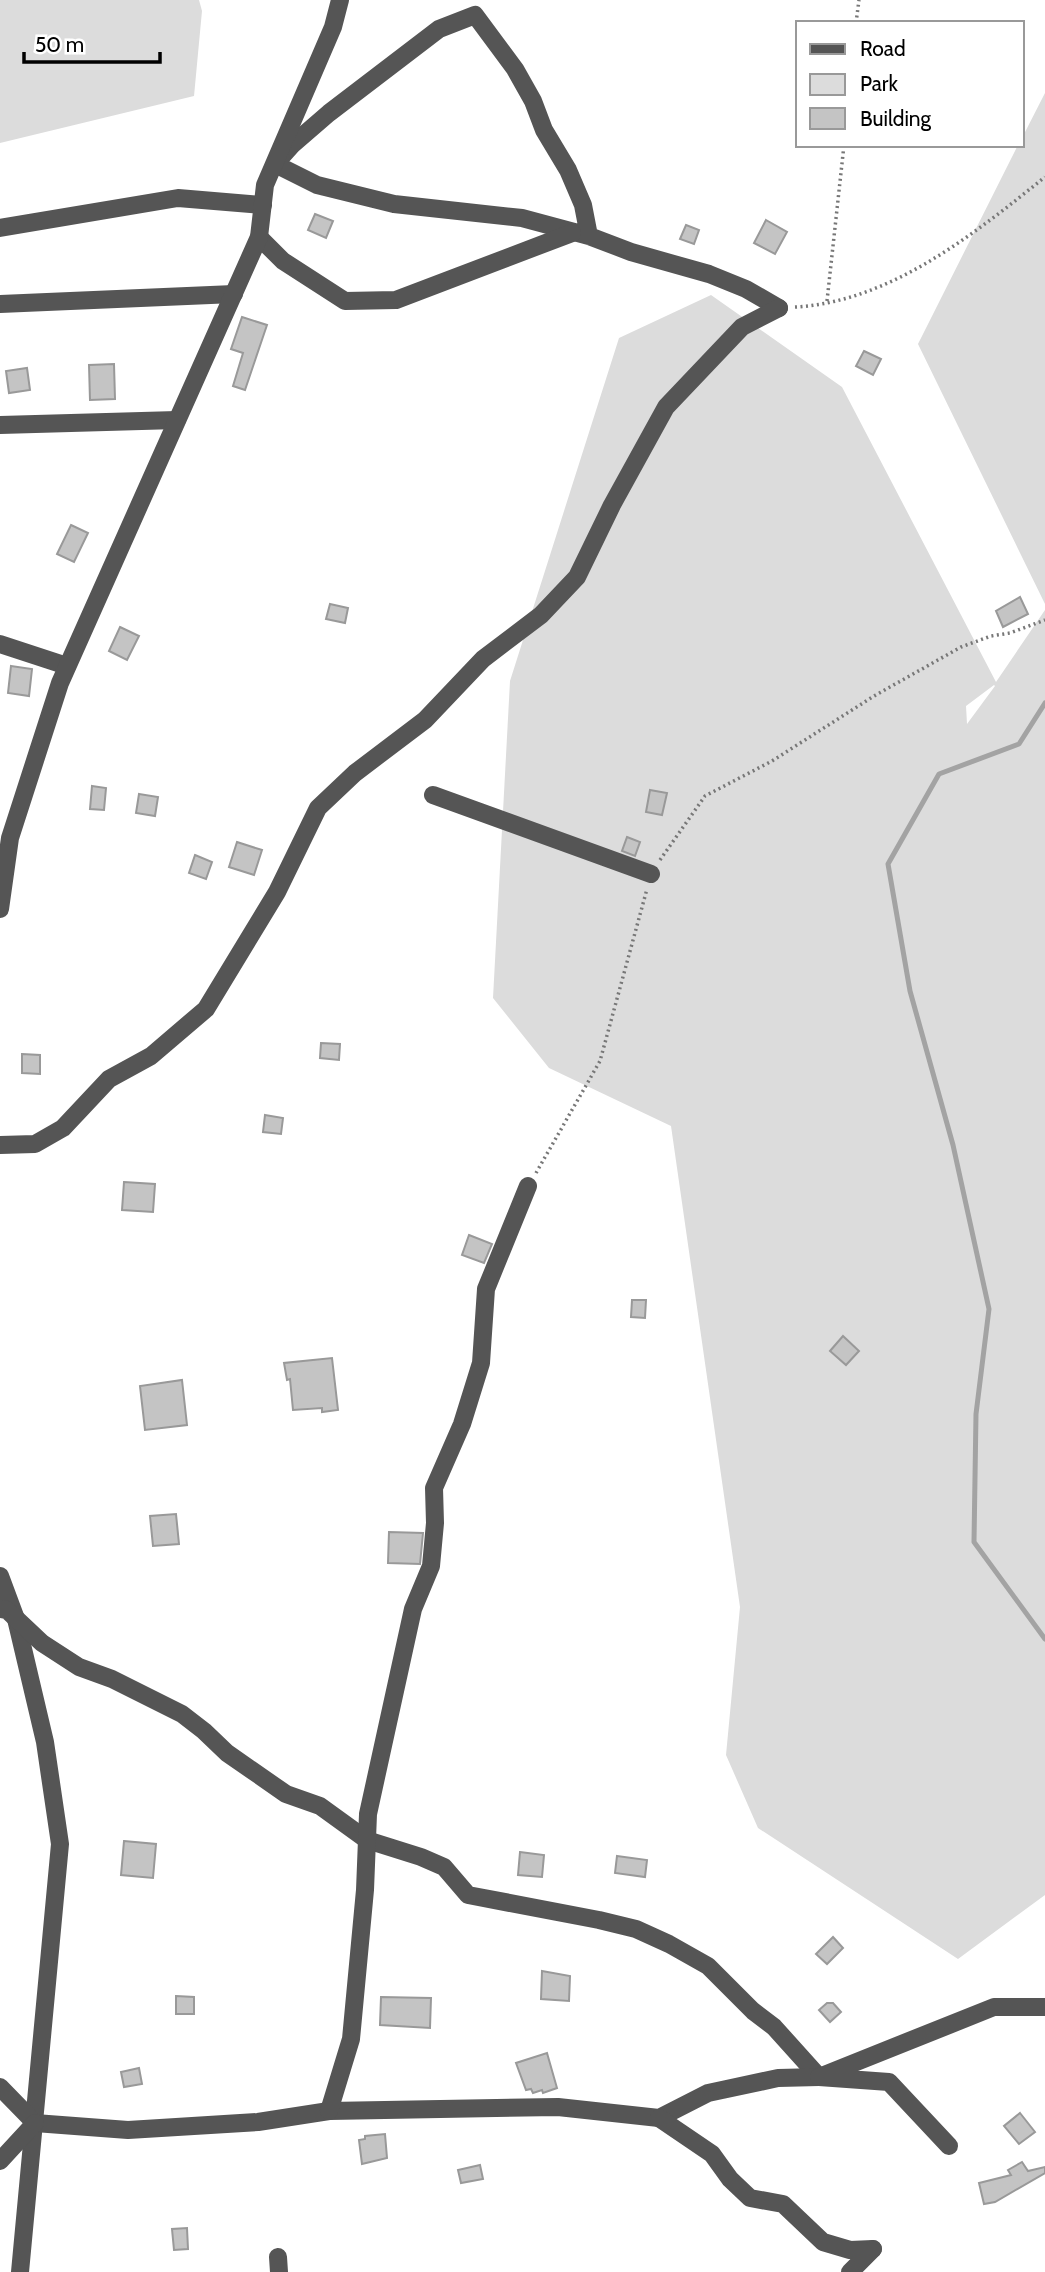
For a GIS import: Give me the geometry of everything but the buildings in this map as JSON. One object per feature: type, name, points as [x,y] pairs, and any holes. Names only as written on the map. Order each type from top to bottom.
[{"type":"street","points":[[0,909],[5,843],[68,666],[259,237],[265,186],[333,27],[340,0]]},
{"type":"street","points":[[275,164],[292,145],[329,113],[439,29],[475,15],[515,69],[534,101],[544,130],[568,170],[583,205],[581,235]]},
{"type":"street","points":[[275,164],[317,185],[394,204],[522,218],[709,274],[746,289],[779,308]]},
{"type":"street","points":[[0,228],[178,198],[263,205]]},
{"type":"street","points":[[259,237],[283,261],[345,302],[396,300],[581,235]]},
{"type":"street","points":[[0,304],[234,294]]},
{"type":"street","points":[[0,1145],[34,1144],[64,1128],[109,1079],[150,1056],[206,1009],[276,892],[318,808],[355,773],[425,720],[484,659],[541,615],[577,577],[612,505],[666,407],[742,327],[779,308]]},
{"type":"street","points":[[0,425],[177,420]]},
{"type":"street","points":[[0,644],[68,666]]},
{"type":"street","points":[[433,794],[651,874]]},
{"type":"street","points":[[329,2111],[351,2039],[371,1802],[413,1609],[431,1566],[435,1523],[434,1488],[462,1424],[481,1363],[486,1289],[528,1186]]},
{"type":"street","points":[[0,1576],[16,1619],[45,1742],[60,1844],[20,2272]]},
{"type":"street","points":[[0,1609],[7,1610],[42,1643],[79,1667],[112,1679],[182,1714],[227,1754],[286,1794],[320,1806],[367,1840],[444,1867],[468,1895],[636,1929],[708,1966],[753,2011],[774,2027],[819,2077]]},
{"type":"street","points":[[819,2077],[994,2007],[1045,2007]]},
{"type":"street","points":[[659,2118],[708,2093],[778,2078],[819,2077],[889,2082],[949,2146]]},
{"type":"street","points":[[0,2087],[35,2123],[128,2130],[258,2122],[329,2111],[558,2107],[659,2118],[712,2154],[730,2179],[750,2198],[783,2204],[823,2242],[850,2250],[873,2249],[850,2272]]},
{"type":"street","points":[[0,2161],[35,2123]]},
{"type":"path","points":[[856,21],[859,0]]},
{"type":"path","points":[[827,302],[844,147]]},
{"type":"path","points":[[779,308],[810,306],[863,292],[915,270],[978,230],[1045,177]]},
{"type":"path","points":[[528,1186],[600,1061],[651,874],[705,796],[772,761],[874,696],[961,647],[1045,620]]},
{"type":"green space","points":[[0,0],[199,0],[202,11],[194,96],[0,143]]},
{"type":"green space","points":[[1045,93],[1045,604],[918,344],[1017,147],[1024,147],[1024,134]]},
{"type":"green space","points":[[711,295],[842,387],[996,682],[1045,610],[1045,1895],[958,1959],[758,1828],[726,1755],[740,1607],[671,1126],[549,1068],[493,998],[510,681],[619,338]],"holes":[[[995,686],[967,724],[966,706]]]},
{"type":"waterway","points":[[1045,703],[1019,744],[939,774],[888,864],[910,991],[953,1145],[989,1309],[976,1414],[974,1542],[1045,1639]]}]
